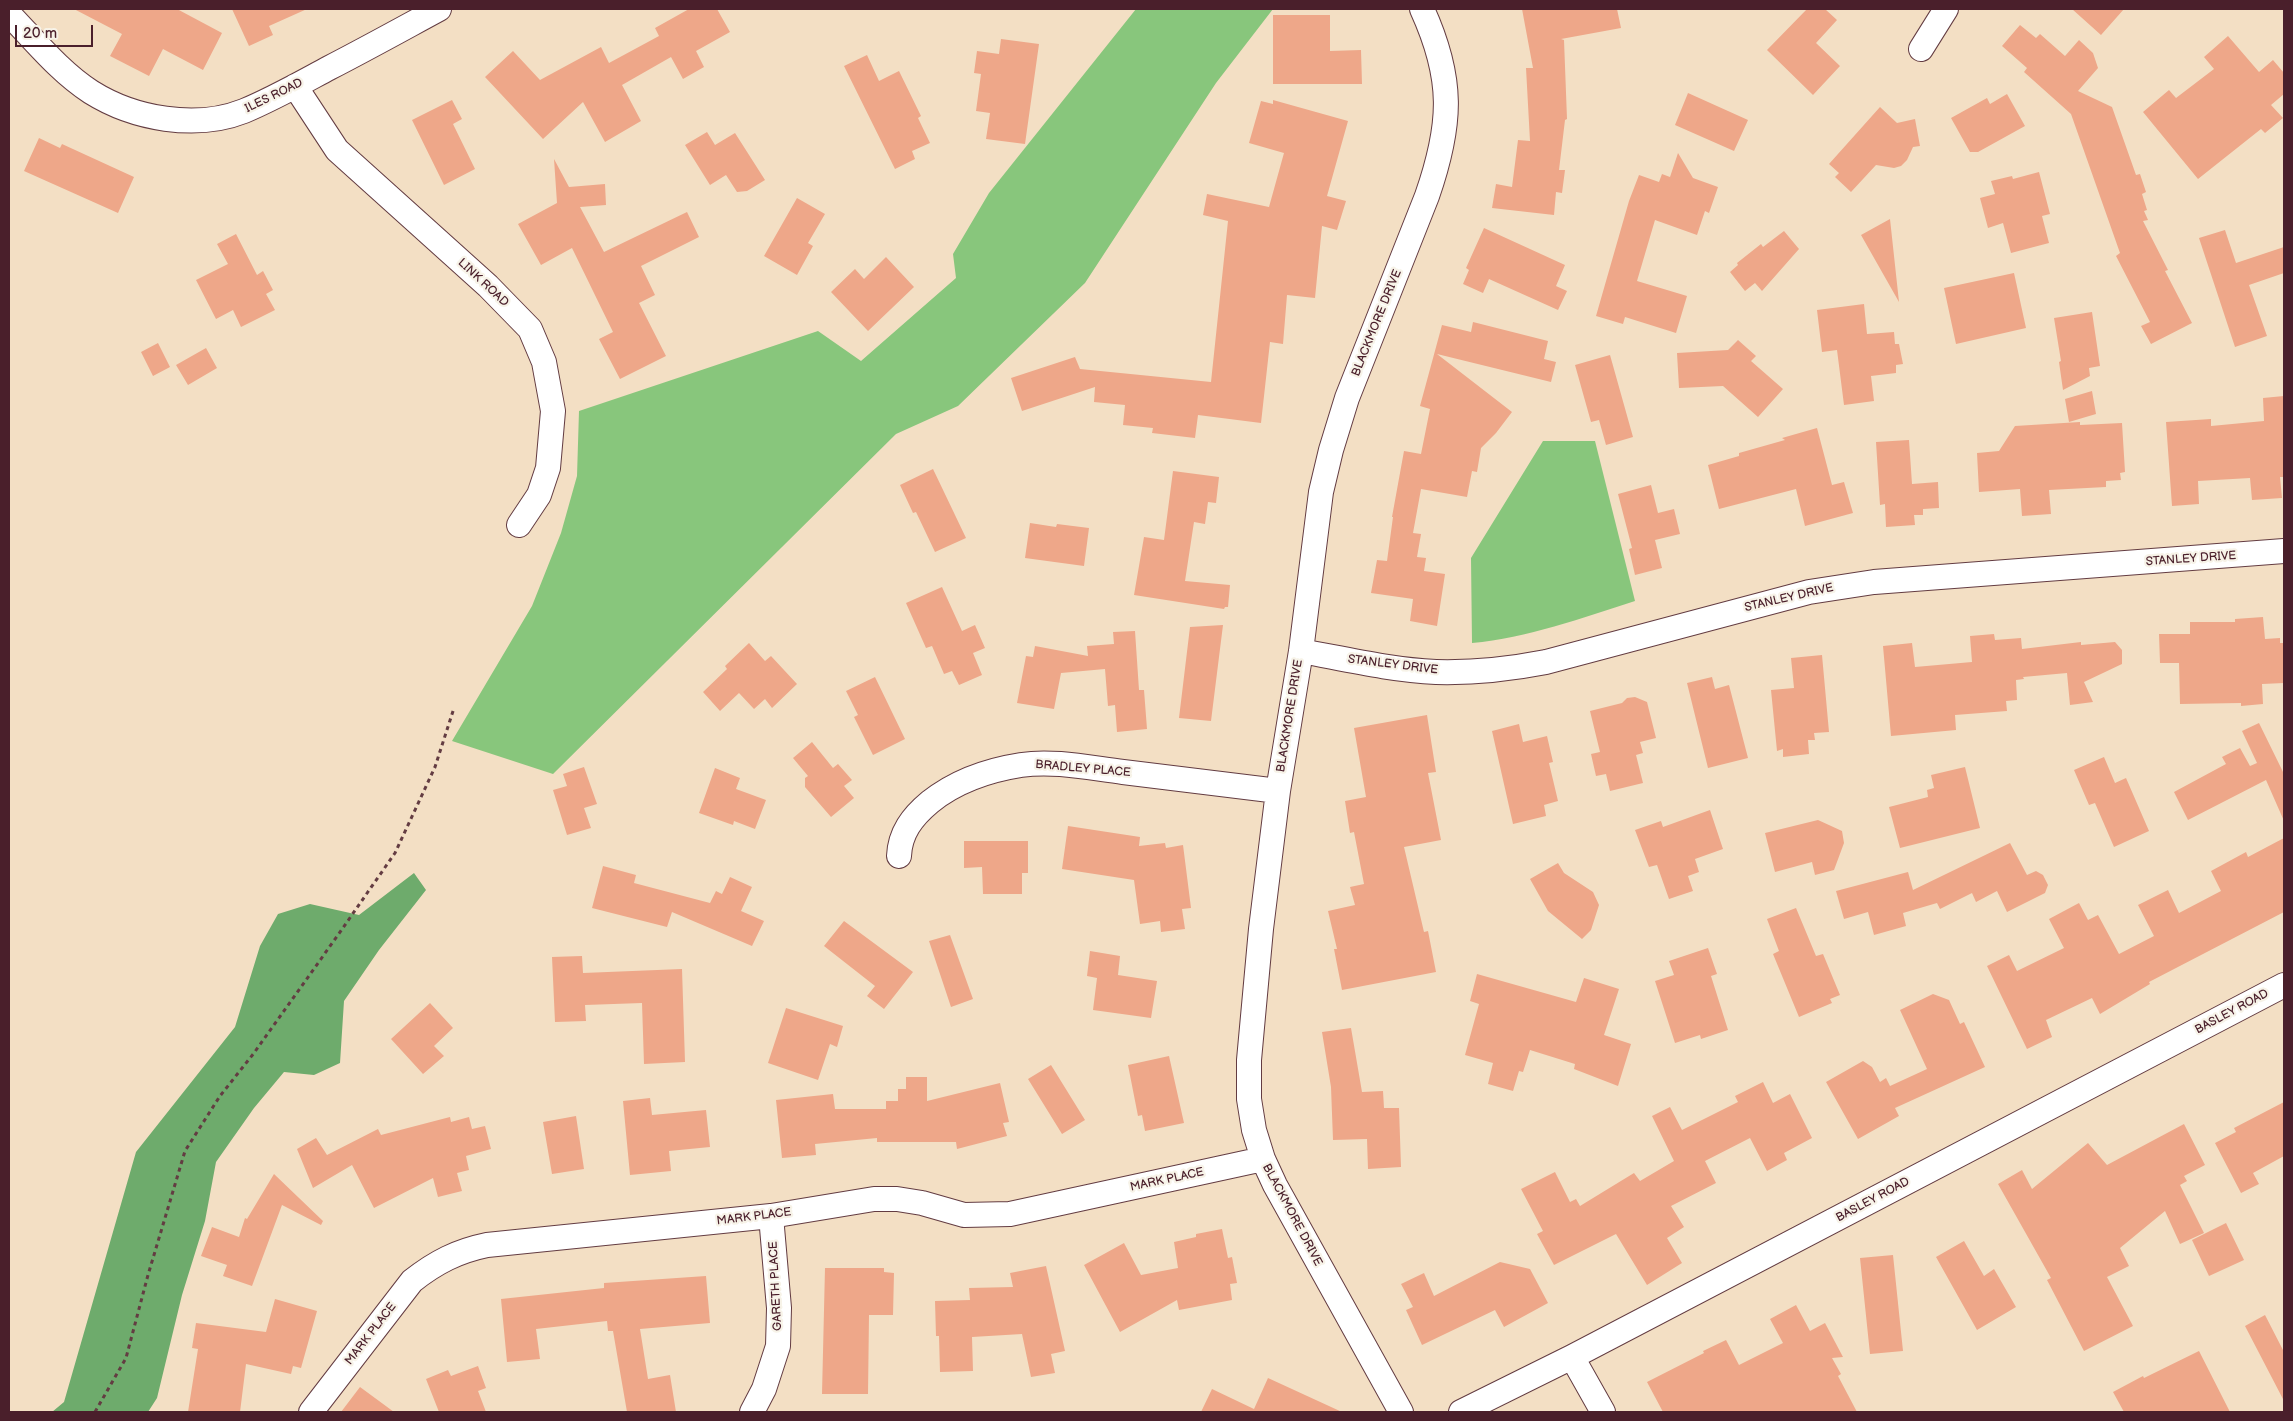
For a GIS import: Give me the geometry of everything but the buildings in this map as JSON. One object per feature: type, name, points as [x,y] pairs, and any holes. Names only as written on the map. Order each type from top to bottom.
[{"type":"street","name":"ILES ROAD","points":[[9,14],[62,69],[91,92],[114,104],[147,116],[181,120],[210,119],[243,112],[439,9]]},
{"type":"street","name":"BLACKMORE DRIVE","points":[[1400,1412],[1263,1160],[1254,1130],[1249,1099],[1249,1060],[1261,929],[1278,791],[1301,651],[1321,492],[1336,431],[1347,398],[1413,232],[1441,150],[1446,127],[1447,99],[1444,68],[1438,45],[1422,9]]},
{"type":"street","points":[[1921,49],[1946,9]]},
{"type":"street","name":"LINK ROAD","points":[[295,86],[337,150],[488,286],[530,329],[544,362],[553,411],[548,468],[539,495],[519,525]]},
{"type":"street","name":"STANLEY DRIVE","points":[[1301,651],[1384,666],[1435,672],[1512,669],[1554,660],[1808,592],[1846,586],[1874,582],[2284,551]]},
{"type":"street","name":"BRADLEY PLACE","points":[[899,856],[899,845],[910,822],[919,811],[938,796],[964,782],[994,771],[1022,765],[1052,764],[1085,767],[1278,791]]},
{"type":"street","name":"BASLEY ROAD","points":[[1460,1412],[1572,1357],[2284,985]]},
{"type":"street","name":"MARK PLACE","points":[[311,1412],[412,1281],[447,1256],[487,1245],[772,1216],[874,1199],[897,1199],[922,1203],[964,1215],[1010,1214],[1263,1160]]},
{"type":"street","name":"GARETH PLACE","points":[[752,1412],[764,1389],[778,1346],[779,1308],[772,1216]]},
{"type":"street","points":[[1572,1357],[1602,1412]]},
{"type":"path","points":[[95,1412],[126,1358],[148,1275],[185,1151],[220,1096],[327,951],[395,853],[435,768],[454,708]]},
{"type":"green space","points":[[1136,9],[1273,9],[1216,83],[1085,283],[958,406],[896,434],[553,774],[452,741],[532,606],[561,533],[577,476],[579,411],[818,331],[861,361],[956,278],[953,254],[989,193]]},
{"type":"green space","points":[[1543,441],[1595,441],[1635,601],[1534,632],[1472,643],[1471,558]]},
{"type":"green space","points":[[414,873],[426,890],[379,950],[344,1001],[340,1063],[314,1075],[284,1072],[254,1108],[216,1162],[205,1221],[182,1295],[157,1398],[148,1412],[52,1412],[64,1402],[136,1152],[235,1027],[260,946],[278,914],[310,904],[359,915]]}]
